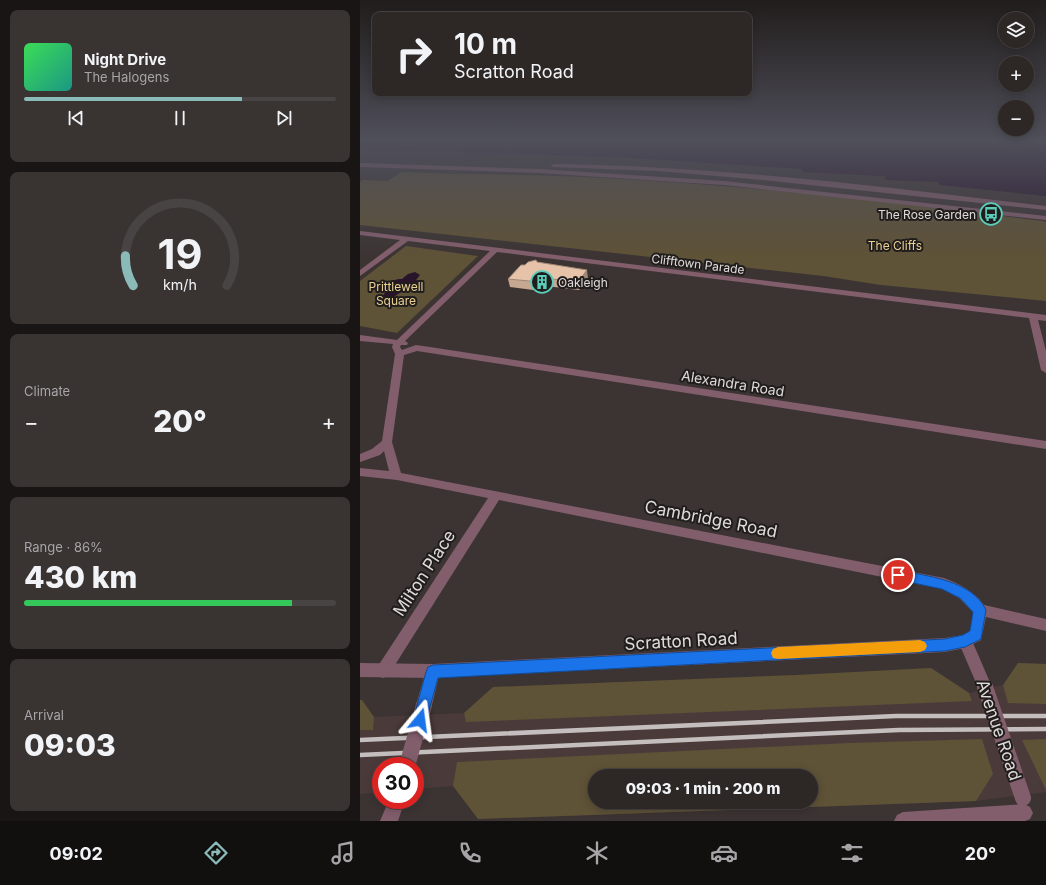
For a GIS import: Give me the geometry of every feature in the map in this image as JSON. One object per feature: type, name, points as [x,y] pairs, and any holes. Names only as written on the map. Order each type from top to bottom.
[{"type":"street","points":[[657,179],[724,184],[899,201],[1046,218]]},
{"type":"street","points":[[771,179],[864,187],[1046,208]]},
{"type":"street","name":"Clifftown Parade","points":[[360,233],[1046,318]]},
{"type":"street","points":[[360,274],[407,238]]},
{"type":"street","points":[[397,476],[392,464],[388,442],[399,362],[399,354],[396,347],[398,343],[494,250]]},
{"type":"street","points":[[1033,316],[1046,370]]},
{"type":"street","name":"Alexandra Road","points":[[360,338],[412,345],[416,348],[1046,445]]},
{"type":"street","name":"Alexandra Road","points":[[399,354],[416,348]]},
{"type":"street","points":[[360,458],[376,452],[388,442]]},
{"type":"street","name":"Cambridge Road","points":[[360,472],[397,476],[944,584],[964,594],[980,610]]},
{"type":"street","name":"Milton Place","points":[[383,671],[496,495]]},
{"type":"street","points":[[965,641],[976,635],[980,610],[1046,625]]},
{"type":"street","name":"Scratton Road","points":[[360,670],[433,672],[945,645],[965,641]]},
{"type":"street","name":"Avenue Road","points":[[965,641],[985,687],[1025,811]]},
{"type":"street","points":[[410,757],[433,672]]},
{"type":"street","points":[[389,821],[394,809]]},
{"type":"street","points":[[904,821],[1025,811]]},
{"type":"shaded area","points":[[1046,179],[1046,196],[939,185],[938,182],[886,180]]},
{"type":"shaded area","points":[[415,272],[420,275],[416,280],[419,281],[414,288],[402,292],[391,299],[385,299],[382,297],[387,290],[384,290],[392,282],[396,279],[402,279],[408,274]]},
{"type":"shaded area","points":[[1018,663],[1046,664],[1046,792],[976,801],[818,807],[818,769],[588,769],[588,809],[755,809],[478,819],[453,786],[424,788],[424,757],[372,757],[372,793],[360,794],[360,700],[362,700],[374,717],[464,713],[493,687],[803,675],[931,668],[970,693],[1003,685]]},
{"type":"green space","name":"The Cliffs","points":[[390,179],[623,179],[657,181],[878,201],[1043,221],[1046,222],[1046,301],[881,285],[823,276],[360,225],[360,182],[363,180],[387,181]]},
{"type":"green space","name":"Prittlewell Square","points":[[406,246],[478,256],[397,333],[360,326],[360,281]]},
{"type":"green space","points":[[1018,663],[1046,664],[1046,704],[1008,703],[1003,685]]},
{"type":"green space","points":[[931,668],[969,693],[972,701],[466,722],[464,713],[493,687]]},
{"type":"green space","points":[[360,700],[362,700],[374,717],[373,730],[360,730]]},
{"type":"green space","points":[[982,739],[993,774],[976,801],[818,807],[818,769],[588,769],[588,809],[755,809],[478,819],[453,786],[457,762],[849,743]]},
{"type":"green space","points":[[1046,739],[1046,790],[1022,740]]},
{"type":"building","points":[[536,260],[537,262],[587,270],[578,282],[544,278],[540,282],[508,279],[521,265],[525,265],[528,262]]},
{"type":"railway","points":[[360,740],[896,716],[1046,716]]},
{"type":"railway","points":[[360,755],[899,730],[1046,729]]},
{"type":"slow traffic","points":[[778,653],[920,646]]},
{"type":"place","name":"The Rose Garden","points":[[991,214]]},
{"type":"place","name":"Oakleigh","points":[[542,282]]},
{"type":"route","points":[[420,720],[433,672],[945,645],[965,641],[976,635],[980,610],[964,594],[944,584],[898,575]]}]
